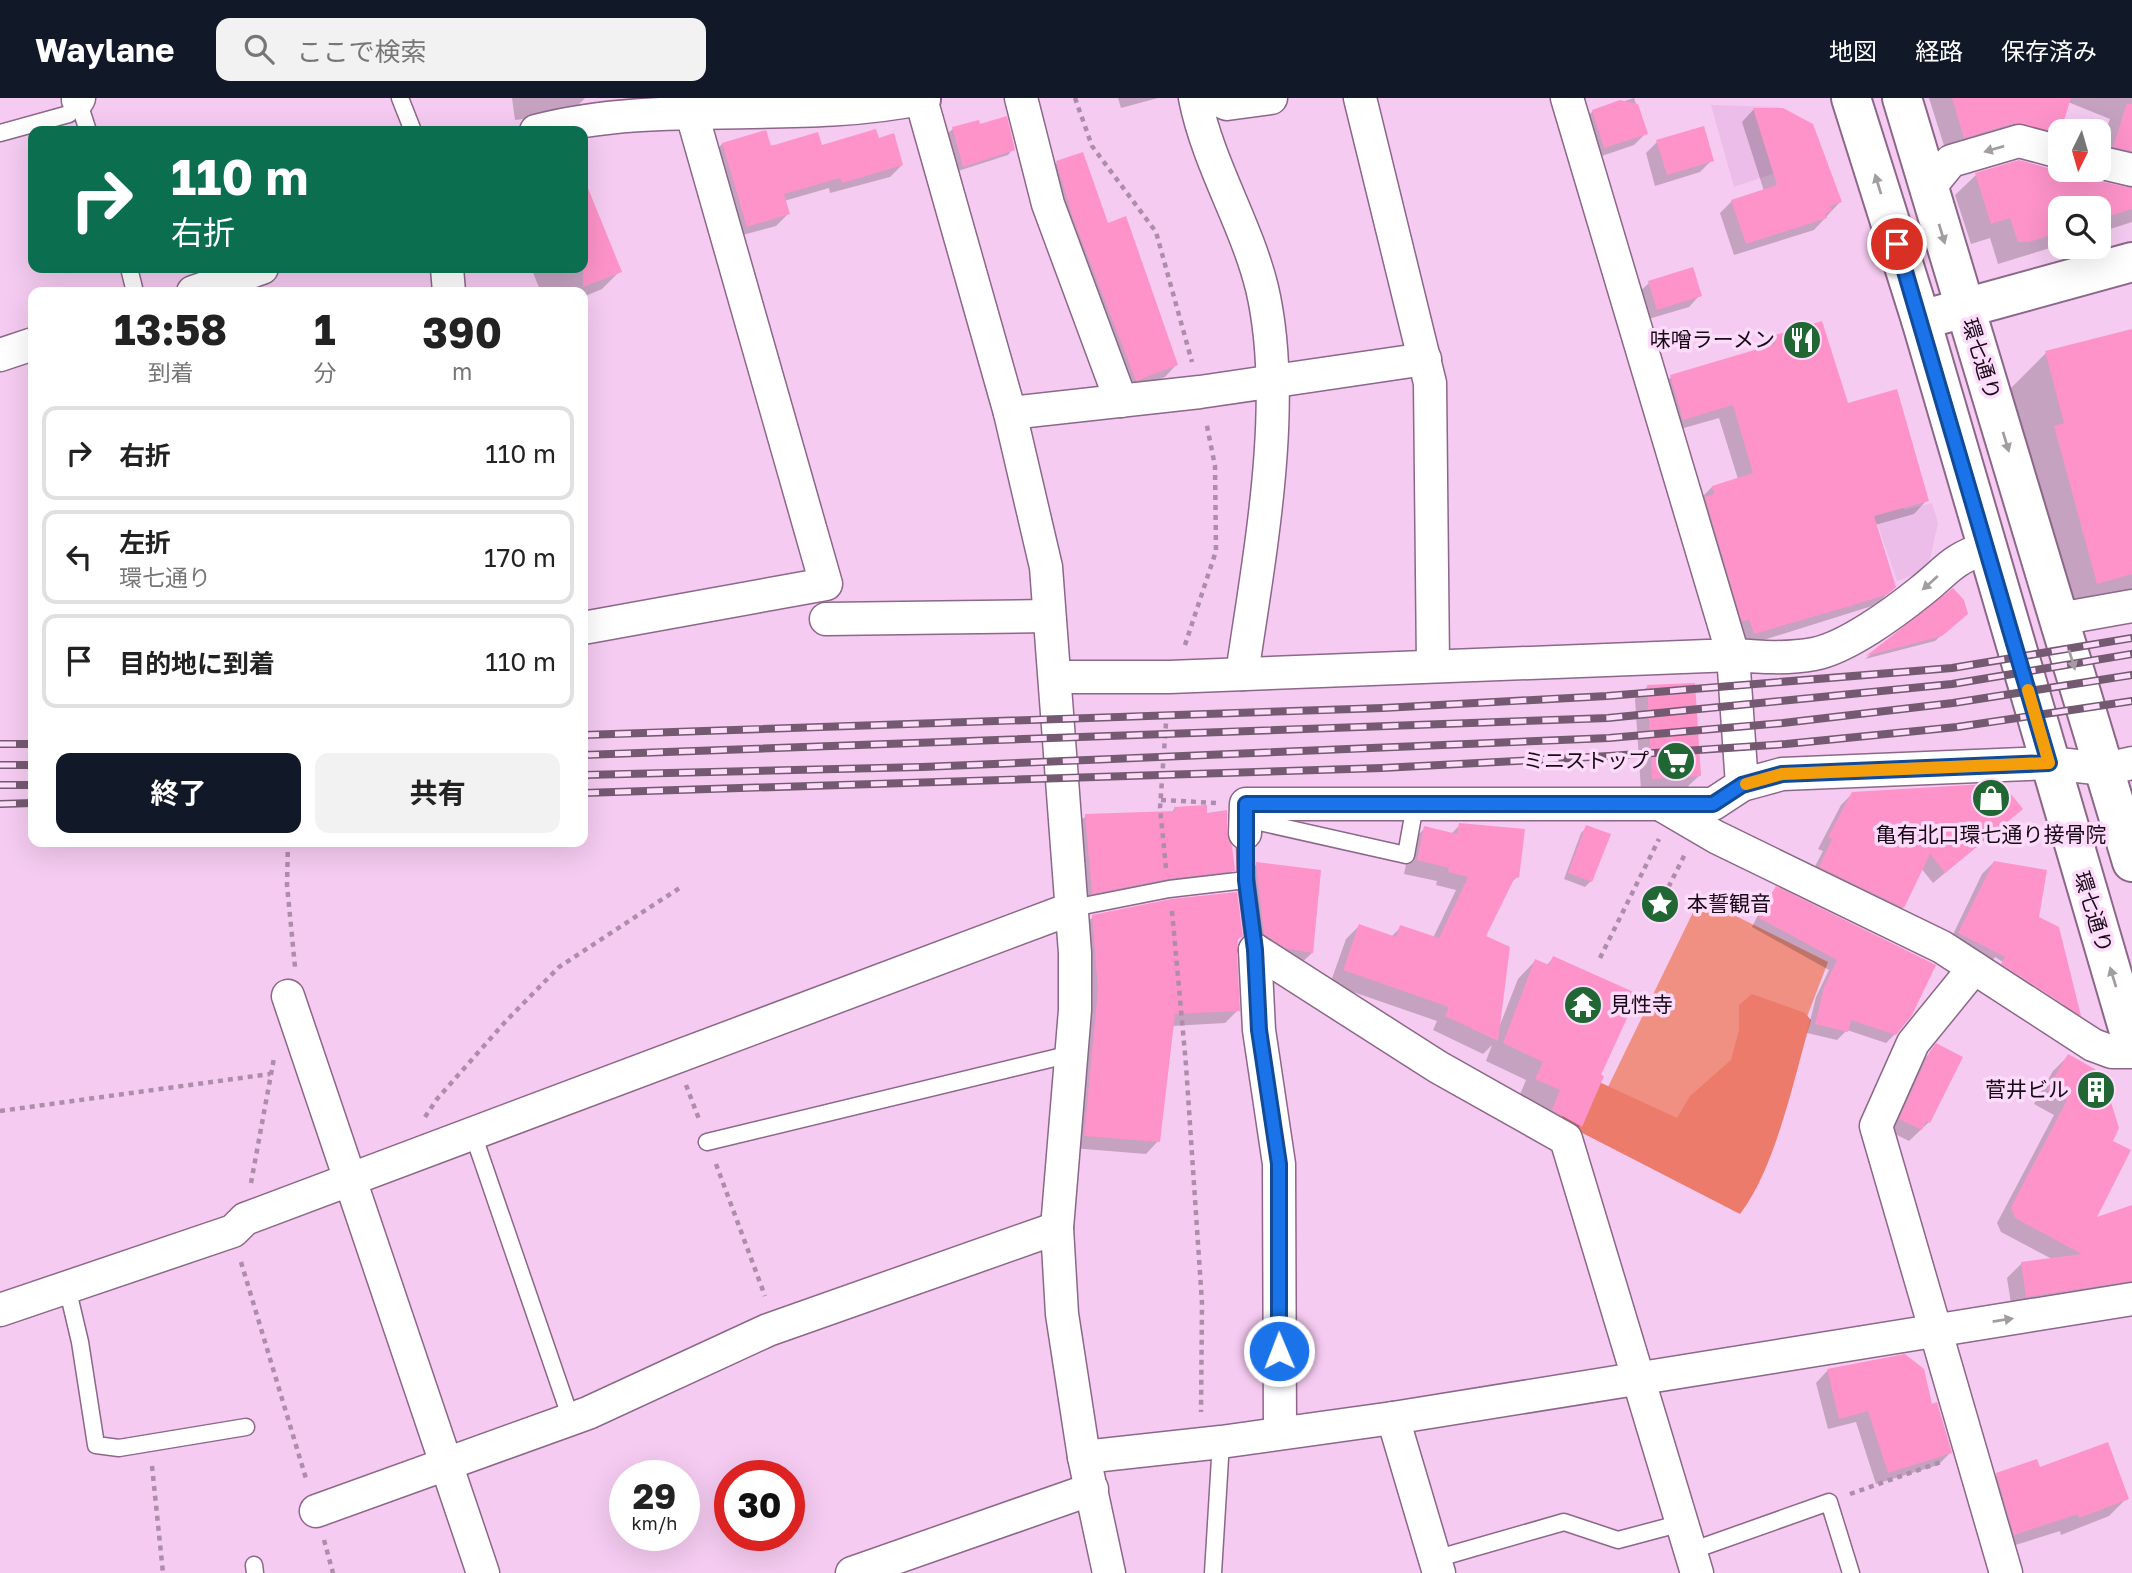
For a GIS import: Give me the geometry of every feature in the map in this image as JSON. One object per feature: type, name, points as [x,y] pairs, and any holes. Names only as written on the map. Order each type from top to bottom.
[{"type":"main road","name":"環七通り","points":[[1851,98],[1921,320],[2132,1042]]},
{"type":"main road","name":"環七通り","points":[[1902,98],[2059,619],[2118,766],[2132,862]]},
{"type":"main road","points":[[1921,320],[2132,262]]},
{"type":"street","points":[[550,126],[640,108],[796,102],[881,106],[922,98],[1010,413],[1046,567],[1073,908],[1075,999],[1058,1228],[1062,1314],[1084,1457],[1110,1573]]},
{"type":"street","points":[[1021,98],[1048,204],[1121,401]]},
{"type":"street","points":[[1195,98],[1201,125],[1233,205],[1262,289],[1273,382],[1265,512],[1242,674]]},
{"type":"street","points":[[1213,98],[1227,104],[1271,98]]},
{"type":"street","points":[[1360,98],[1430,383],[1433,666]]},
{"type":"street","points":[[1567,98],[1733,655],[1742,785]]},
{"type":"street","points":[[588,627],[826,584],[690,107]]},
{"type":"street","points":[[1928,188],[1951,161],[2019,141],[2048,149]]},
{"type":"street","points":[[2111,165],[2132,170]]},
{"type":"street","points":[[208,287],[248,273]]},
{"type":"street","points":[[0,355],[28,346]]},
{"type":"street","points":[[1010,413],[1200,392],[1425,359]]},
{"type":"street","points":[[1056,677],[1169,677],[1733,655],[1779,658],[1816,654],[1845,642],[1920,592],[1959,557],[1986,548]]},
{"type":"street","points":[[817,586],[840,619],[1048,616]]},
{"type":"street","points":[[2059,619],[2132,606]]},
{"type":"street","points":[[1246,819],[1415,805],[1677,814],[1713,804],[1742,785],[1782,774],[2049,763],[2118,766]]},
{"type":"street","points":[[1677,814],[1716,837],[1942,947],[2094,1045],[2112,1052],[2132,1052]]},
{"type":"street","points":[[0,1310],[233,1231],[245,1219],[472,1131],[1073,908]]},
{"type":"street","points":[[1255,950],[1438,1067],[1566,1139],[1690,1549]]},
{"type":"street","points":[[1255,950],[1259,1030],[1279,1164],[1280,1432]]},
{"type":"street","points":[[1974,968],[1913,1043],[1876,1126],[2006,1573]]},
{"type":"street","points":[[288,996],[482,1573]]},
{"type":"street","points":[[316,1511],[571,1419],[776,1327],[1058,1228]]},
{"type":"street","points":[[1084,1457],[1393,1418],[2132,1299]]},
{"type":"street","points":[[1393,1418],[1437,1566]]},
{"type":"street","points":[[852,1573],[1092,1489]]},
{"type":"lane","points":[[400,98],[412,126]]},
{"type":"lane","points":[[79,99],[87,126]]},
{"type":"lane","points":[[0,133],[69,114],[79,99]]},
{"type":"lane","points":[[1255,950],[1246,880],[1246,819],[1406,855],[1415,805]]},
{"type":"lane","points":[[1073,908],[1169,890],[1246,880]]},
{"type":"lane","points":[[707,1142],[1071,1054]]},
{"type":"lane","points":[[472,1131],[571,1419]]},
{"type":"lane","points":[[67,1287],[80,1342],[96,1445],[119,1448],[246,1427]]},
{"type":"lane","points":[[1211,1443],[1213,1573]]},
{"type":"lane","points":[[1437,1566],[1564,1522],[1618,1540],[1690,1549],[1829,1502],[1851,1573]]},
{"type":"path","points":[[1075,98],[1092,146],[1156,232],[1200,392],[1215,466],[1216,551],[1181,656],[1169,677],[1161,800],[1181,1003],[1211,1443]]},
{"type":"path","points":[[1161,800],[1246,819]]},
{"type":"path","points":[[1664,896],[1677,814]]},
{"type":"path","points":[[1600,958],[1677,814]]},
{"type":"path","points":[[396,1162],[437,1099],[559,967],[681,887]]},
{"type":"path","points":[[675,1056],[776,1327]]},
{"type":"path","points":[[0,1111],[270,1074]]},
{"type":"path","points":[[233,1231],[333,1573]]},
{"type":"path","points":[[150,1443],[163,1573]]},
{"type":"path","points":[[1829,1502],[1971,1451]]},
{"type":"shaded area","points":[[1711,105],[1779,107],[1795,166],[1734,187]]},
{"type":"shaded area","points":[[1895,482],[1904,510],[1932,503],[1938,523],[1930,559],[1916,574],[1897,581],[1877,523],[1830,536]]},
{"type":"shaded area","points":[[1700,898],[1828,962],[1741,1189],[1607,1089]]},
{"type":"shaded area","points":[[1752,994],[1805,1013],[1811,1020],[1774,1147],[1753,1195],[1740,1214],[1561,1122],[1564,1109],[1597,1081],[1677,1118],[1690,1096],[1731,1060],[1739,1030],[1739,1005]]},
{"type":"building","points":[[1952,98],[2071,98],[2064,119],[2048,119],[2048,130],[2015,123],[1964,138]]},
{"type":"building","points":[[1620,100],[1638,104],[1648,134],[1604,148],[1592,110]]},
{"type":"building","points":[[2127,103],[2132,104],[2132,151],[2113,147]]},
{"type":"building","points":[[1753,108],[1783,108],[1813,124],[1842,202],[1830,206],[1832,211],[1826,213],[1827,218],[1746,244],[1731,200],[1777,185]]},
{"type":"building","points":[[1007,116],[1015,150],[963,167],[952,127],[979,120],[980,124]]},
{"type":"building","points":[[1704,126],[1714,161],[1667,175],[1656,140]]},
{"type":"building","points":[[876,129],[879,138],[894,133],[903,165],[842,183],[840,178],[784,194],[790,214],[747,227],[722,143],[766,130],[771,146],[818,132],[822,145]]},
{"type":"building","points":[[1083,152],[1108,223],[1126,216],[1178,365],[1136,381],[1073,218],[1056,161]]},
{"type":"building","points":[[2019,160],[2048,168],[2048,182],[2104,182],[2132,188],[2132,209],[2111,216],[2111,196],[2048,196],[2048,236],[2029,242],[2018,242],[2010,218],[1991,224],[1975,173]]},
{"type":"building","points":[[588,188],[622,272],[583,287],[583,273],[588,273]]},
{"type":"building","points":[[1693,267],[1702,296],[1657,310],[1648,281]]},
{"type":"building","points":[[1822,321],[1848,403],[1897,389],[1929,501],[1874,516],[1896,587],[1888,594],[1754,634],[1749,619],[1742,622],[1705,497],[1714,494],[1712,486],[1753,473],[1733,405],[1683,420],[1670,375],[1775,344],[1772,336]]},
{"type":"building","points":[[2132,329],[2132,574],[2097,584],[2054,426],[2064,423],[2045,351]]},
{"type":"building","points":[[1953,588],[1964,600],[1968,614],[1942,636],[1866,656]]},
{"type":"building","points":[[1695,683],[1701,776],[1652,779],[1647,685]]},
{"type":"building","points":[[2002,783],[2023,809],[1945,873],[1930,854],[1904,908],[1819,867],[1832,839],[1828,837],[1852,792]]},
{"type":"building","points":[[1207,805],[1207,813],[1227,810],[1227,833],[1232,846],[1235,871],[1167,879],[1092,894],[1085,814],[1175,811],[1174,807]]},
{"type":"building","points":[[1459,823],[1525,829],[1519,878],[1515,877],[1486,936],[1510,947],[1498,1041],[1445,1016],[1449,1007],[1343,970],[1359,924],[1396,937],[1400,925],[1439,938],[1468,877],[1448,872],[1449,868],[1417,860],[1424,826],[1457,834]]},
{"type":"building","points":[[1586,825],[1611,834],[1592,882],[1568,873]]},
{"type":"building","points":[[1994,861],[2047,870],[2039,917],[2059,927],[2081,1016],[2001,964],[2005,957],[1958,933]]},
{"type":"building","points":[[1256,862],[1321,870],[1313,953],[1285,948],[1264,934]]},
{"type":"building","points":[[1776,886],[1936,965],[1912,1015],[1896,1035],[1851,1020],[1848,1032],[1815,1024],[1824,987],[1837,960],[1759,918]]},
{"type":"building","points":[[1237,892],[1243,937],[1238,938],[1237,951],[1240,1011],[1175,1014],[1160,1142],[1084,1136],[1098,989],[1092,915],[1171,899]]},
{"type":"building","points":[[1553,956],[1638,994],[1601,1075],[1604,1076],[1582,1127],[1552,1110],[1560,1090],[1535,1079],[1543,1062],[1503,1043],[1535,959],[1549,965]]},
{"type":"building","points":[[1936,1043],[1963,1057],[1930,1123],[1926,1121],[1922,1130],[1899,1119]]},
{"type":"building","points":[[2068,1054],[2102,1073],[2119,1128],[2113,1141],[2131,1150],[2097,1217],[2132,1205],[2132,1281],[2026,1297],[2021,1262],[2082,1254],[2015,1218],[2011,1207],[2067,1100],[2047,1089]]},
{"type":"building","points":[[1905,1354],[1924,1369],[1932,1404],[1937,1402],[1952,1453],[1888,1473],[1868,1411],[1839,1419],[1827,1369]]},
{"type":"building","points":[[2108,1442],[2129,1499],[2079,1518],[2078,1514],[2014,1535],[1996,1473],[2037,1459],[2040,1467]]},
{"type":"railway","points":[[588,735],[1383,708],[1607,696],[1952,668],[2132,638]]},
{"type":"railway","points":[[588,755],[1608,718],[1952,684],[2132,654]]},
{"type":"railway","points":[[588,775],[922,767],[1609,738],[1783,723],[1953,703],[2132,675]]},
{"type":"railway","points":[[588,793],[1382,768],[1609,756],[1786,744],[1957,727],[2132,701]]},
{"type":"railway","points":[[0,744],[28,744]]},
{"type":"railway","points":[[0,765],[28,765]]},
{"type":"railway","points":[[0,785],[28,785]]},
{"type":"railway","points":[[0,804],[28,803]]},
{"type":"slow traffic","points":[[1746,784],[1782,774],[2049,763],[2028,690]]},
{"type":"place","name":"味噌ラーメン","points":[[1802,340]]},
{"type":"place","name":"ミニストップ","points":[[1676,761]]},
{"type":"place","name":"亀有北口環七通り接骨院","points":[[1991,798]]},
{"type":"place","name":"本誓観音","points":[[1660,904]]},
{"type":"place","name":"見性寺","points":[[1583,1005]]},
{"type":"place","name":"菅井ビル","points":[[2096,1090]]},
{"type":"route","points":[[1279,1351],[1279,1164],[1259,1030],[1255,950],[1246,880],[1246,804],[1713,804],[1742,785],[1782,774],[2049,763],[1897,244]]}]
